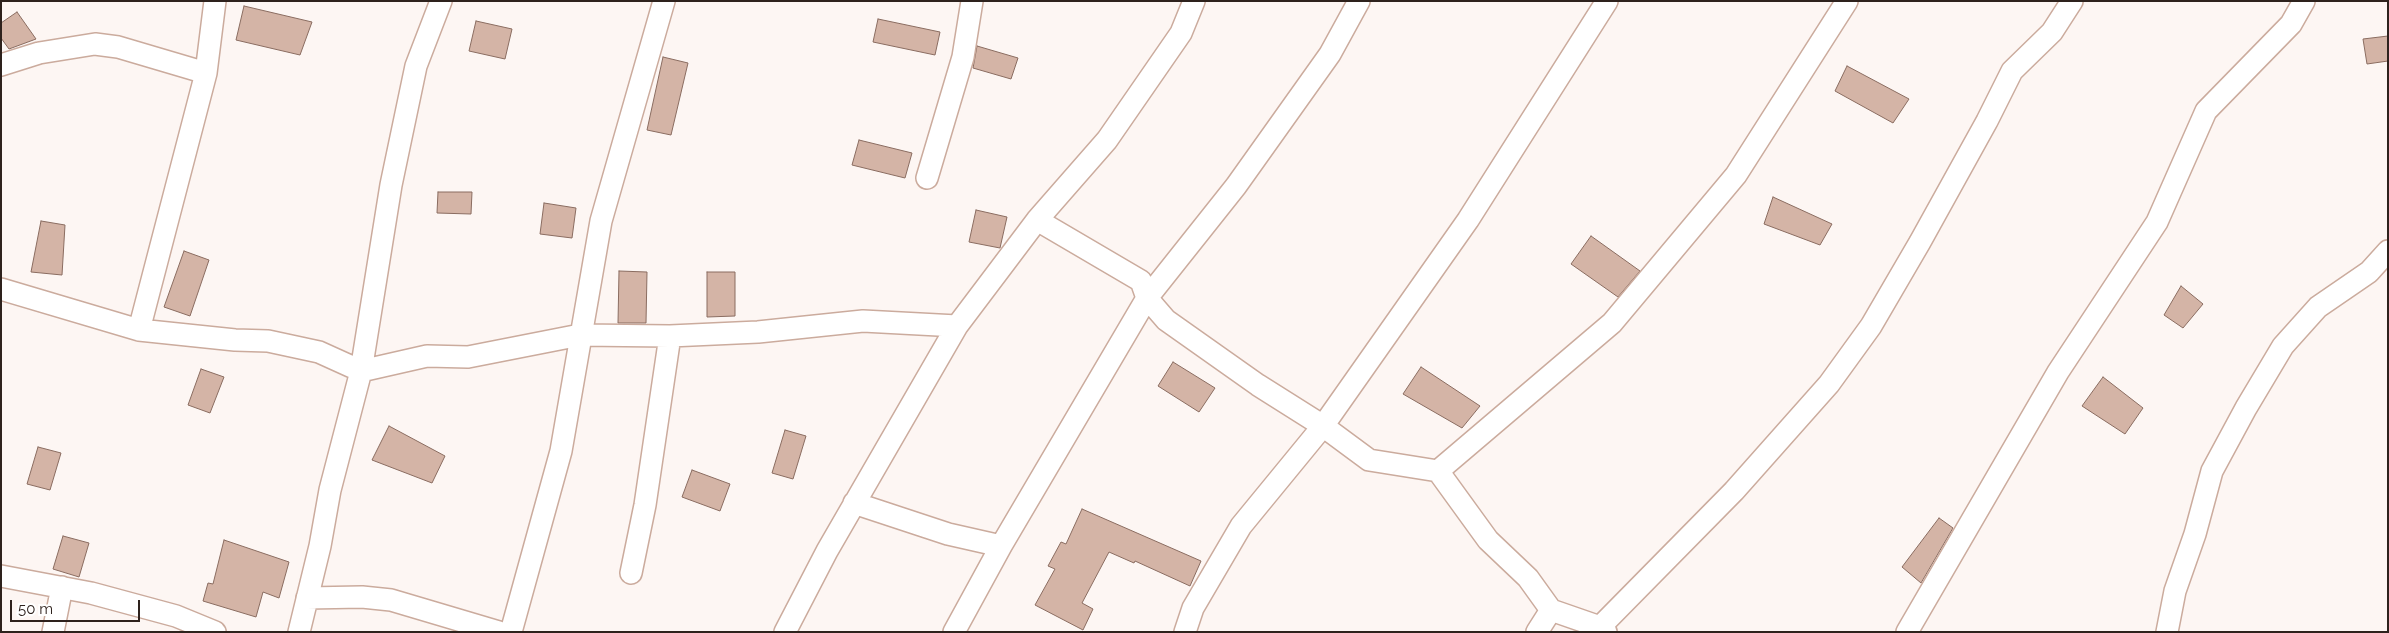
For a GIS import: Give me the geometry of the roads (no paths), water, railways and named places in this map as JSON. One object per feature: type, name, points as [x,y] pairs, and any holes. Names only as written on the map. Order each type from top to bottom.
[{"type":"street","points":[[139,330],[206,73],[216,1]]},
{"type":"street","points":[[299,632],[320,546],[330,490],[361,371],[391,185],[416,66],[442,1]]},
{"type":"street","points":[[511,632],[561,451],[601,221],[664,1]]},
{"type":"street","points":[[927,178],[963,57],[972,1]]},
{"type":"street","points":[[785,632],[854,503],[957,326],[1038,220],[1107,140],[1180,33],[1194,1]]},
{"type":"street","points":[[954,632],[1000,546],[1147,298],[1247,171],[1330,54],[1359,1]]},
{"type":"street","points":[[1186,632],[1193,608],[1241,526],[1323,426],[1468,220],[1607,1]]},
{"type":"street","points":[[1438,471],[1612,323],[1736,175],[1847,1]]},
{"type":"street","points":[[1038,220],[1142,281],[1147,298],[1166,320],[1258,385],[1323,426],[1369,460],[1438,471],[1488,540],[1528,578],[1551,610],[1603,630],[1734,491],[1829,384],[1871,326],[1987,121],[2012,70],[2052,32],[2072,1]]},
{"type":"street","points":[[1907,632],[2058,372],[2157,222],[2206,111],[2291,24],[2304,1]]},
{"type":"street","points":[[1,65],[39,53],[95,44],[118,47],[206,73]]},
{"type":"street","points":[[2167,632],[2175,591],[2195,534],[2212,471],[2246,408],[2289,339],[2318,307],[2368,272],[2388,251]]},
{"type":"street","points":[[1,289],[139,330],[236,340],[268,341],[319,352],[361,371],[427,356],[468,357],[580,335],[670,336],[758,332],[864,322],[957,326]]},
{"type":"street","points":[[631,573],[646,506],[670,336]]},
{"type":"street","points":[[854,503],[948,534],[1000,546]]},
{"type":"street","points":[[1,576],[91,593],[176,616],[215,632]]},
{"type":"street","points":[[53,632],[62,588]]},
{"type":"street","points":[[307,598],[362,597],[391,600],[499,632]]},
{"type":"street","points":[[1536,632],[1551,610]]}]
